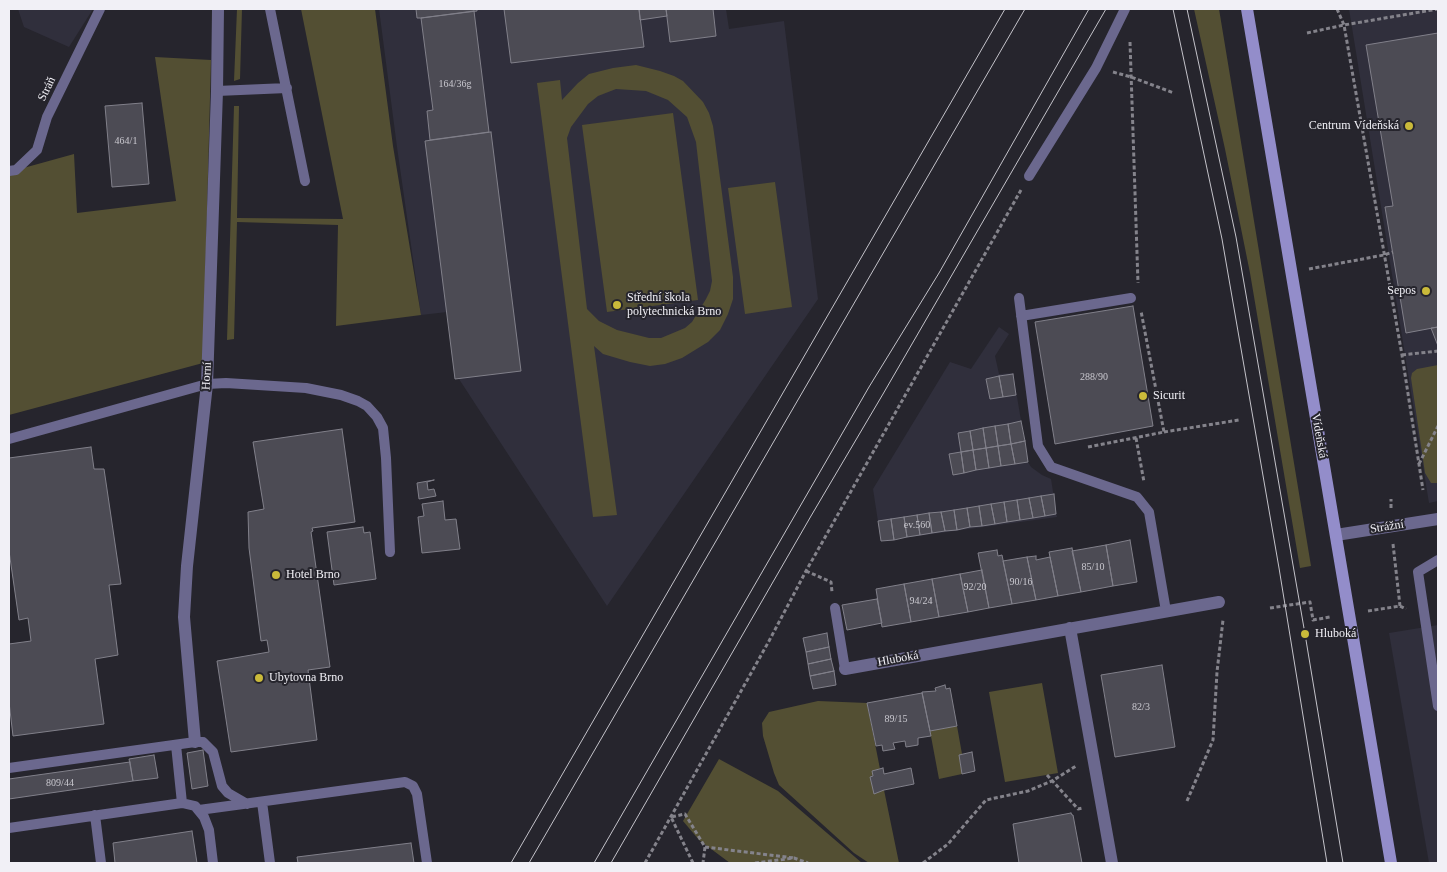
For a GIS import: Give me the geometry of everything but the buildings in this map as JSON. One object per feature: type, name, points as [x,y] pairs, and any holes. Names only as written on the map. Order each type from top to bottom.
[{"type":"main road","name":"Vídeňská","points":[[1247,9],[1391,863]]},
{"type":"street","name":"Horní","points":[[194,742],[184,617],[187,566],[207,384],[218,9]]},
{"type":"street","name":"Strážní","points":[[1336,535],[1438,519]]},
{"type":"street","name":"Hluboká","points":[[844,669],[1219,602]]},
{"type":"street","points":[[1070,628],[1112,863]]},
{"type":"lane","name":"Stráň","points":[[9,171],[16,170],[37,150],[47,117],[100,9]]},
{"type":"lane","points":[[270,9],[305,181]]},
{"type":"lane","points":[[1029,176],[1096,68],[1125,9]]},
{"type":"lane","points":[[217,91],[287,88]]},
{"type":"lane","points":[[1019,298],[1038,446],[1051,468],[1137,497],[1149,512],[1166,611]]},
{"type":"lane","points":[[1021,316],[1132,298]]},
{"type":"lane","points":[[9,439],[207,384],[226,383],[325,391],[358,401],[373,412],[380,422],[384,433],[390,552]]},
{"type":"lane","points":[[1438,560],[1418,572],[1438,706]]},
{"type":"lane","points":[[835,608],[844,669]]},
{"type":"lane","points":[[9,768],[203,742],[213,752],[222,786],[228,793],[247,804]]},
{"type":"lane","points":[[176,745],[182,803]]},
{"type":"lane","points":[[199,810],[405,782],[413,786],[417,794],[427,863]]},
{"type":"lane","points":[[262,802],[270,863]]},
{"type":"lane","points":[[9,828],[182,803],[195,806],[204,817],[209,830],[214,863]]},
{"type":"lane","points":[[94,815],[101,863]]},
{"type":"path","points":[[1337,9],[1344,25],[1402,355],[1423,490]]},
{"type":"path","points":[[1307,33],[1424,10],[1438,9]]},
{"type":"path","points":[[1130,38],[1138,288]]},
{"type":"path","points":[[1096,68],[1132,77],[1174,93]]},
{"type":"path","points":[[644,863],[1029,176]]},
{"type":"path","points":[[1291,272],[1392,252]]},
{"type":"path","points":[[1140,306],[1164,432]]},
{"type":"path","points":[[1402,355],[1438,351]]},
{"type":"path","points":[[1088,446],[1239,420]]},
{"type":"path","points":[[1419,465],[1438,426]]},
{"type":"path","points":[[1136,438],[1149,512]]},
{"type":"path","points":[[1391,499],[1391,527],[1400,606]]},
{"type":"path","points":[[806,572],[831,582],[835,608]]},
{"type":"path","points":[[1187,801],[1213,740],[1223,617]]},
{"type":"path","points":[[923,863],[948,844],[986,800],[1028,791],[1052,781],[1082,762]]},
{"type":"path","points":[[1047,775],[1078,809],[1088,808]]},
{"type":"path","points":[[671,817],[685,814],[705,847],[703,863]]},
{"type":"path","points":[[671,817],[693,863]]},
{"type":"path","points":[[705,847],[794,858],[808,863]]},
{"type":"path","points":[[755,863],[794,858]]},
{"type":"shaded area","points":[[18,9],[93,9],[69,47],[24,27]]},
{"type":"shaded area","points":[[237,9],[242,9],[240,79],[234,81]]},
{"type":"shaded area","points":[[301,9],[375,9],[393,146],[421,315],[336,326],[338,225],[237,222],[234,339],[227,340],[234,106],[239,106],[237,218],[343,219]]},
{"type":"shaded area","name":"Střední škola polytechnická Brno","points":[[379,9],[726,9],[729,29],[784,21],[818,299],[607,606],[459,379],[455,379],[447,312],[421,315]]},
{"type":"shaded area","points":[[1194,9],[1219,9],[1311,566],[1300,568],[1250,273]]},
{"type":"shaded area","name":"Centrum Vídeňská","points":[[1349,9],[1438,9],[1438,501],[1429,503]]},
{"type":"shaded area","points":[[155,57],[211,60],[203,363],[9,415],[9,172],[74,154],[77,213],[176,201]]},
{"type":"shaded area","points":[[636,65],[674,76],[683,81],[703,102],[709,113],[713,126],[733,277],[733,299],[720,330],[708,342],[682,358],[665,364],[650,366],[630,362],[603,354],[594,346],[617,515],[593,517],[537,83],[560,80],[562,100],[589,74]],"holes":[[[616,89],[646,91],[668,100],[687,117],[696,142],[712,281],[710,291],[692,322],[685,328],[661,338],[649,338],[617,330],[599,321],[587,309],[567,138],[571,127],[588,104],[598,96]]]},
{"type":"shaded area","points":[[673,113],[698,300],[607,312],[582,125]]},
{"type":"shaded area","points":[[775,182],[792,307],[745,314],[728,188]]},
{"type":"shaded area","points":[[999,327],[1009,334],[995,356],[999,374],[1013,373],[1028,462],[1031,467],[1051,479],[1057,517],[881,541],[873,489],[950,362],[971,369]]},
{"type":"shaded area","points":[[1438,365],[1438,483],[1431,483],[1425,473],[1411,378],[1412,373],[1417,369]]},
{"type":"shaded area","points":[[1438,625],[1438,863],[1429,863],[1389,633]]},
{"type":"shaded area","points":[[1042,683],[1058,773],[1005,782],[989,692]]},
{"type":"shaded area","points":[[818,701],[867,703],[880,769],[870,777],[884,790],[899,863],[869,863],[854,853],[779,785],[763,736],[762,723],[769,712]]},
{"type":"shaded area","points":[[957,726],[962,754],[959,755],[962,774],[939,779],[930,731]]},
{"type":"shaded area","points":[[719,759],[778,791],[862,863],[730,863],[699,840],[683,821]]},
{"type":"tram line","points":[[511,863],[1005,9]]},
{"type":"tram line","points":[[529,863],[1025,9]]},
{"type":"tram line","points":[[594,863],[869,387],[939,273],[1089,9]]},
{"type":"tram line","points":[[611,863],[1106,9]]},
{"type":"tram line","points":[[1173,9],[1222,239],[1279,568],[1327,863]]},
{"type":"tram line","points":[[1187,9],[1236,237],[1343,863]]},
{"type":"place","name":"Centrum Vídeňská","points":[[1409,126]]},
{"type":"place","name":"Sepos","points":[[1426,291]]},
{"type":"place","name":"Střední škola polytechnická Brno","points":[[617,305]]},
{"type":"place","name":"Sicurit","points":[[1143,396]]},
{"type":"place","name":"Hotel Brno","points":[[276,575]]},
{"type":"place","name":"Hluboká","points":[[1305,634]]},
{"type":"place","name":"Ubytovna Brno","points":[[259,678]]}]
